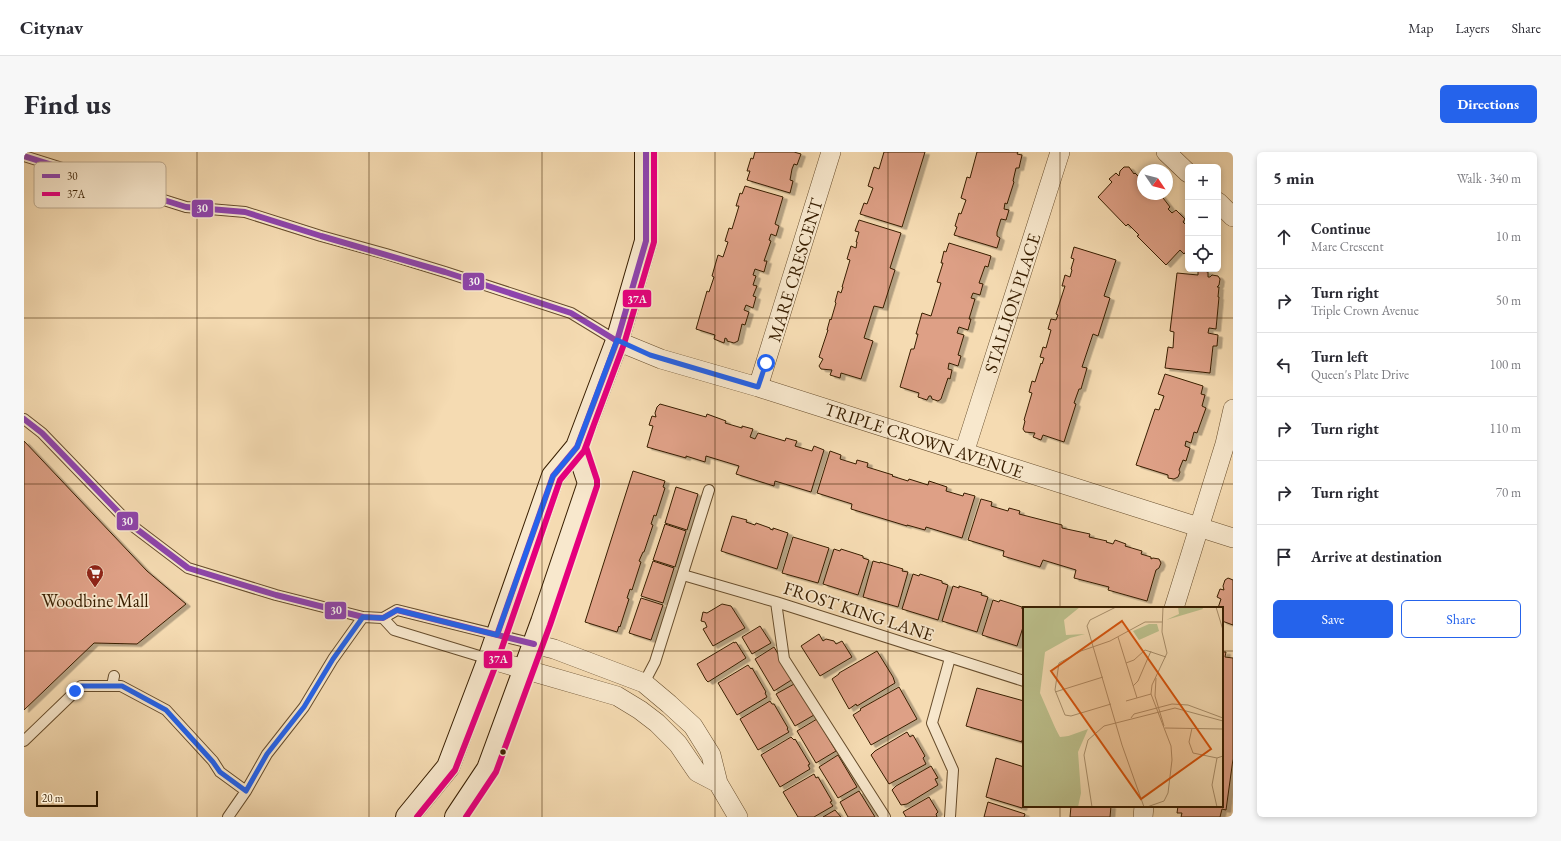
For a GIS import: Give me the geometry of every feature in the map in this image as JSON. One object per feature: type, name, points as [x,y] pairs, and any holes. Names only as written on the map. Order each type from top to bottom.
[{"type":"street","points":[[407,817],[448,767],[489,659],[553,476],[577,447],[617,340],[646,241],[646,152]]},
{"type":"street","name":"MARE CRESCENT","points":[[758,387],[831,152]]},
{"type":"street","name":"STALLION PLACE","points":[[964,453],[1060,152]]},
{"type":"street","points":[[1166,152],[1185,170]]},
{"type":"street","points":[[1221,205],[1233,217]]},
{"type":"street","name":"TRIPLE CROWN AVENUE","points":[[617,340],[650,355],[758,387],[1233,538]]},
{"type":"street","points":[[1174,607],[1225,444],[1233,409]]},
{"type":"street","points":[[456,817],[488,769],[534,644],[589,483],[577,447]]},
{"type":"street","points":[[534,644],[554,649],[644,684],[669,704],[693,726],[711,755],[718,783],[738,817]]},
{"type":"street","points":[[489,659],[617,696],[640,710],[657,723],[678,744],[697,772],[718,783]]},
{"type":"street","points":[[1143,817],[1144,807]]},
{"type":"lane","points":[[24,156],[43,162]]},
{"type":"lane","points":[[166,200],[186,206],[245,212],[430,268],[571,313],[617,340]]},
{"type":"lane","points":[[24,419],[42,433],[130,524],[188,568],[276,595],[363,617],[383,618],[397,610],[534,644]]},
{"type":"lane","points":[[644,684],[655,662],[710,490]]},
{"type":"lane","name":"FROST KING LANE","points":[[683,575],[776,602],[1023,682]]},
{"type":"lane","points":[[776,602],[784,659],[884,817]]},
{"type":"lane","points":[[228,817],[246,791],[267,754],[304,707],[333,659],[363,617]]},
{"type":"lane","points":[[383,618],[394,630],[489,659]]},
{"type":"lane","points":[[950,658],[932,723],[953,770],[950,817]]},
{"type":"lane","points":[[24,741],[81,686],[113,681],[166,710],[213,762],[220,772],[246,791]]},
{"type":"building","points":[[755,152],[794,152],[801,154],[797,165],[794,164],[792,169],[790,180],[793,181],[790,193],[747,180],[750,171],[747,171],[751,158],[753,159]]},
{"type":"building","points":[[884,152],[925,152],[902,227],[860,214],[864,203],[867,204],[873,188],[868,186],[874,167],[879,169]]},
{"type":"building","points":[[977,152],[1018,152],[1017,154],[1022,155],[1019,168],[1016,168],[1014,182],[1007,204],[1005,203],[1004,209],[1009,210],[1006,220],[1001,219],[997,232],[997,236],[1000,238],[997,248],[954,235],[959,213],[961,214],[966,200],[961,198],[967,177],[970,178]]},
{"type":"building","points":[[1124,167],[1129,167],[1134,174],[1135,173],[1137,175],[1137,200],[1165,200],[1170,207],[1168,209],[1172,213],[1176,210],[1185,219],[1183,222],[1185,224],[1184,254],[1180,250],[1166,265],[1137,236],[1139,235],[1128,224],[1126,226],[1098,197],[1112,182],[1109,179],[1116,173],[1119,176],[1120,171]]},
{"type":"building","points":[[745,186],[783,197],[775,224],[779,226],[776,236],[771,234],[769,240],[771,241],[764,261],[767,261],[764,272],[755,269],[753,275],[756,276],[753,285],[757,286],[753,296],[756,297],[753,308],[746,305],[744,310],[749,312],[745,325],[742,324],[738,341],[734,343],[727,341],[725,338],[724,343],[714,339],[715,335],[696,329],[707,291],[709,292],[714,277],[712,276],[718,255],[723,257],[728,242],[725,241],[729,228],[732,229],[739,206],[736,206],[740,193],[742,194]]},
{"type":"building","points":[[859,220],[901,233],[890,268],[895,270],[883,308],[874,306],[864,338],[873,341],[861,379],[841,373],[840,378],[830,375],[832,370],[821,369],[819,366],[823,359],[819,357],[836,303],[838,291],[841,293],[843,287],[850,260],[847,259],[851,246],[856,248],[859,232],[855,231]]},
{"type":"building","points":[[949,243],[991,256],[988,267],[985,266],[979,283],[983,284],[980,295],[973,293],[971,298],[975,299],[969,319],[971,319],[968,330],[959,327],[957,333],[964,335],[958,355],[961,356],[958,366],[949,363],[948,369],[952,370],[950,379],[948,378],[941,399],[938,401],[929,396],[927,400],[918,397],[919,393],[900,387],[911,349],[914,349],[918,334],[916,334],[922,313],[931,316],[941,283],[937,282],[943,263],[941,263],[944,251],[946,252]]},
{"type":"building","points":[[1074,247],[1116,260],[1104,296],[1110,298],[1098,336],[1093,334],[1082,367],[1087,368],[1081,389],[1079,389],[1074,403],[1076,404],[1064,442],[1043,435],[1041,440],[1033,437],[1035,433],[1025,432],[1023,429],[1024,420],[1032,393],[1029,392],[1032,381],[1035,382],[1044,358],[1040,357],[1043,347],[1046,348],[1051,330],[1048,329],[1051,319],[1056,320],[1058,315],[1056,314],[1065,286],[1062,286],[1065,275],[1070,277],[1074,259],[1071,258]]},
{"type":"building","points":[[1198,272],[1208,272],[1208,277],[1212,275],[1218,276],[1220,279],[1217,287],[1219,287],[1219,297],[1216,329],[1209,328],[1208,333],[1218,335],[1217,346],[1213,346],[1210,373],[1165,368],[1168,347],[1173,348],[1174,332],[1170,331],[1177,273],[1198,275]]},
{"type":"building","points":[[1165,374],[1203,386],[1201,394],[1205,395],[1202,406],[1206,408],[1197,433],[1194,432],[1191,443],[1186,441],[1185,446],[1190,448],[1186,461],[1183,460],[1178,477],[1174,479],[1168,478],[1168,475],[1136,465],[1155,409],[1159,410],[1164,396],[1158,394]]},
{"type":"building","points":[[660,404],[706,417],[707,414],[726,421],[725,423],[742,428],[742,426],[753,429],[750,437],[755,439],[758,433],[785,441],[786,438],[797,441],[795,446],[812,451],[814,446],[824,450],[811,492],[775,481],[774,486],[736,474],[739,466],[706,456],[705,462],[647,447],[653,426],[649,425],[652,416],[656,417],[655,413]]},
{"type":"building","name":"Woodbine Mall","points":[[24,441],[147,571],[186,604],[137,644],[94,643],[24,710]]},
{"type":"building","points":[[830,451],[841,455],[840,459],[856,464],[857,460],[868,463],[867,467],[908,481],[909,479],[928,485],[929,481],[947,487],[946,491],[963,496],[964,493],[975,496],[962,538],[926,527],[925,530],[907,526],[851,509],[852,504],[817,493]]},
{"type":"building","points":[[633,471],[665,481],[663,487],[665,488],[656,516],[654,515],[651,524],[653,525],[644,552],[639,561],[641,562],[632,590],[630,589],[627,598],[629,599],[617,632],[585,622]]},
{"type":"building","points":[[676,487],[698,494],[687,530],[665,523]]},
{"type":"building","points":[[981,499],[992,502],[991,506],[1008,511],[1009,508],[1020,511],[1019,514],[1062,525],[1062,528],[1090,534],[1089,537],[1113,544],[1115,540],[1126,544],[1125,546],[1142,551],[1141,554],[1151,557],[1151,559],[1159,559],[1161,563],[1159,568],[1156,570],[1147,601],[1108,590],[1109,587],[1074,578],[1076,570],[1043,560],[1040,567],[1003,556],[1004,551],[968,540]]},
{"type":"building","points":[[732,516],[747,520],[746,522],[755,525],[756,523],[773,530],[773,528],[788,533],[777,569],[721,551]]},
{"type":"building","points":[[665,524],[686,531],[675,567],[653,560]]},
{"type":"building","points":[[793,537],[829,548],[818,583],[782,573]]},
{"type":"building","points":[[834,549],[840,551],[841,549],[863,556],[863,558],[869,560],[858,595],[823,584]]},
{"type":"building","points":[[653,561],[674,568],[663,603],[641,596]]},
{"type":"building","points":[[873,561],[903,569],[902,571],[908,572],[898,607],[863,597]]},
{"type":"building","points":[[913,574],[919,576],[920,574],[942,581],[942,583],[948,585],[938,620],[902,609]]},
{"type":"building","points":[[1228,578],[1233,580],[1233,625],[1223,621],[1223,607],[1218,607],[1221,599],[1217,597],[1220,589],[1224,590],[1223,586],[1225,580]]},
{"type":"building","points":[[953,586],[959,588],[959,586],[982,593],[981,595],[988,597],[977,632],[942,621]]},
{"type":"building","points":[[641,598],[663,605],[651,640],[629,633]]},
{"type":"building","points":[[993,600],[999,602],[1000,600],[1022,607],[1023,627],[1017,646],[982,635]]},
{"type":"building","points":[[722,604],[731,606],[745,628],[713,646],[703,629],[707,627],[705,622],[701,621],[703,612],[707,613]]},
{"type":"building","points":[[760,626],[771,643],[752,654],[742,637]]},
{"type":"building","points":[[819,634],[823,641],[826,639],[834,641],[836,644],[842,641],[852,657],[820,676],[801,646]]},
{"type":"building","points":[[736,642],[746,658],[708,682],[697,664]]},
{"type":"building","points":[[774,647],[793,679],[774,691],[755,659]]},
{"type":"building","points":[[877,651],[895,683],[857,706],[856,704],[849,709],[832,679],[839,673]]},
{"type":"building","points":[[1223,652],[1226,652],[1225,657],[1233,658],[1233,759],[1226,810],[1222,809],[1220,817],[1181,817],[1182,813],[1177,813],[1178,807],[1223,807]]},
{"type":"building","points":[[748,665],[751,669],[752,668],[766,692],[767,697],[737,715],[718,683]]},
{"type":"building","points":[[796,683],[814,715],[795,726],[776,694]]},
{"type":"building","points":[[899,687],[917,719],[871,745],[853,715],[861,710],[860,709]]},
{"type":"building","points":[[977,688],[1023,701],[1022,742],[966,726]]},
{"type":"building","points":[[770,701],[774,704],[789,732],[758,750],[740,719]]},
{"type":"building","points":[[817,719],[836,751],[816,763],[797,731]]},
{"type":"building","points":[[907,732],[910,737],[913,735],[925,756],[923,758],[926,764],[889,784],[871,755],[875,751]]},
{"type":"building","points":[[791,737],[794,740],[795,739],[810,764],[808,765],[810,769],[780,787],[761,755]]},
{"type":"building","points":[[838,755],[857,787],[838,798],[819,767]]},
{"type":"building","points":[[996,758],[1023,767],[1022,808],[986,797]]},
{"type":"building","points":[[931,766],[938,778],[935,779],[938,785],[907,804],[901,805],[892,790],[896,786]]},
{"type":"building","points":[[814,774],[816,778],[818,777],[832,801],[830,802],[833,806],[814,817],[798,817],[783,792]]},
{"type":"building","points":[[859,791],[875,817],[848,817],[840,802]]},
{"type":"building","points":[[929,797],[938,812],[936,814],[937,817],[906,817],[903,812]]},
{"type":"building","points":[[988,802],[1025,814],[1024,817],[984,817]]},
{"type":"building","points":[[1071,807],[1111,807],[1110,817],[1070,817]]},
{"type":"building","points":[[835,810],[841,817],[823,817]]},
{"type":"transit line","name":"30","points":[[497,635],[553,476],[577,447],[617,341],[646,241],[646,152]]},
{"type":"transit line","name":"37A","points":[[417,817],[455,770],[497,662],[560,480],[584,451],[624,344],[654,242],[654,152]]},
{"type":"transit line","name":"30","points":[[24,156],[43,162]]},
{"type":"transit line","name":"30","points":[[166,201],[186,207],[245,212],[445,272],[571,313],[617,341]]},
{"type":"transit line","name":"30","points":[[24,419],[42,433],[130,524],[188,568],[276,595],[363,617],[383,618],[397,610],[534,644]]},
{"type":"transit line","name":"37A","points":[[466,817],[496,772],[550,625],[597,486],[597,480],[586,447],[593,427]]},
{"type":"place","name":"Woodbine Mall","points":[[95,588]]},
{"type":"route","points":[[75,691],[81,686],[122,686],[166,710],[213,762],[220,772],[246,791],[267,754],[304,707],[333,659],[363,617],[383,618],[397,610],[466,626],[497,635],[553,476],[577,447],[617,340],[650,355],[758,387],[766,363]]}]
